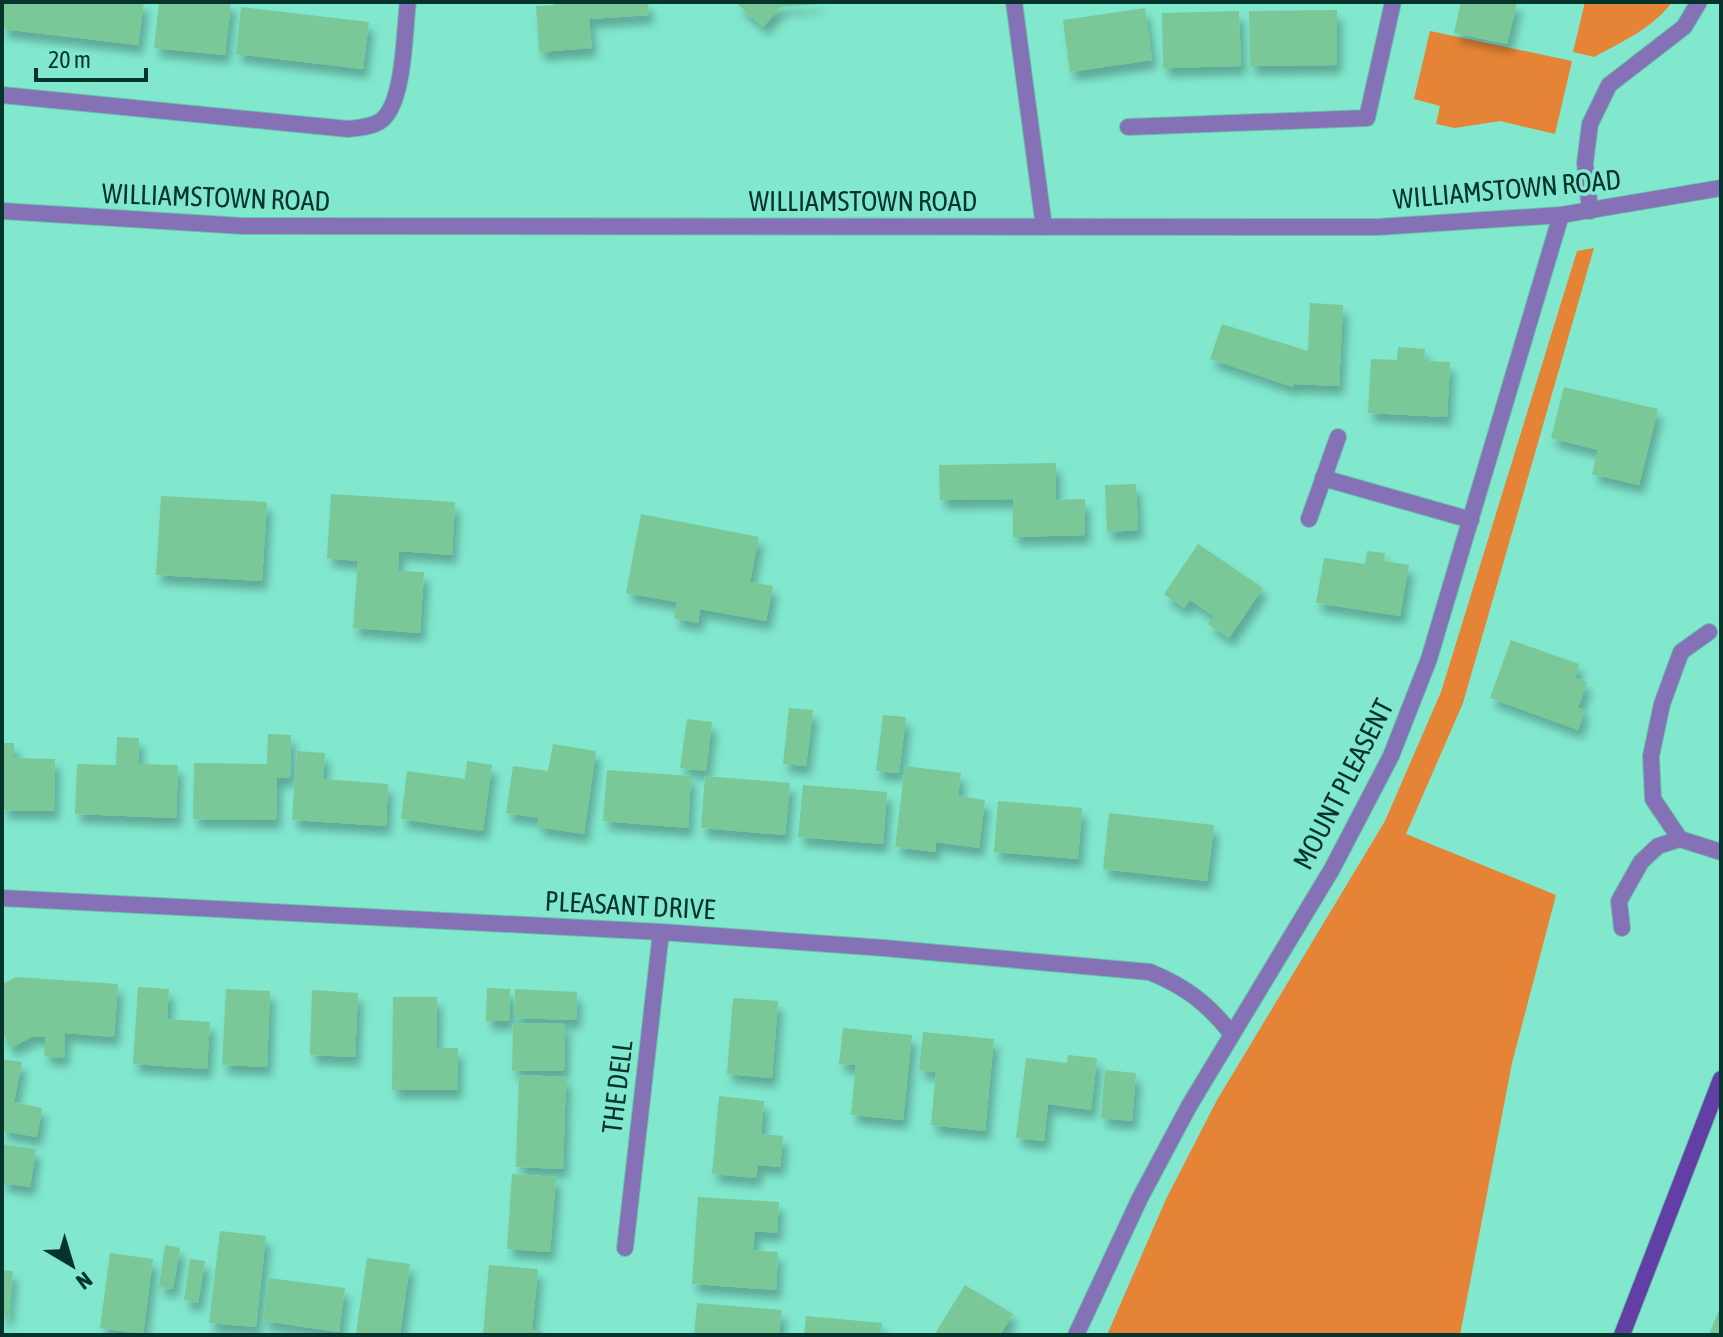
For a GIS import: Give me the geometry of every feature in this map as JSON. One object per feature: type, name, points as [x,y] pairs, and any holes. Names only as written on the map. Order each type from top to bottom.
[{"type":"main road","points":[[1622,1335],[1721,1079]]},
{"type":"street","points":[[2,95],[348,129],[364,127],[380,122],[391,112],[398,92],[408,2]]},
{"type":"street","points":[[1014,2],[1044,227]]},
{"type":"street","points":[[1128,127],[1367,118],[1393,2]]},
{"type":"street","points":[[1590,211],[1585,163],[1590,124],[1609,85],[1684,27],[1699,2]]},
{"type":"street","name":"WILLIAMSTOWN ROAD","points":[[2,211],[243,226],[1378,227],[1561,215],[1721,188]]},
{"type":"street","name":"MOUNT PLEASENT","points":[[1076,1335],[1140,1198],[1231,1033],[1332,869],[1391,756],[1429,659],[1561,215]]},
{"type":"street","points":[[1309,519],[1338,437]]},
{"type":"street","points":[[1323,478],[1471,520]]},
{"type":"street","points":[[1680,839],[1653,799],[1651,756],[1662,704],[1681,652],[1709,632]]},
{"type":"street","points":[[1622,928],[1619,901],[1641,862],[1658,846],[1680,839],[1721,852]]},
{"type":"street","name":"PLEASANT DRIVE","points":[[2,898],[661,932],[1150,972],[1178,983],[1215,1013],[1231,1033]]},
{"type":"street","name":"THE DELL","points":[[625,1248],[661,932]]},
{"type":"shaded area","points":[[1585,2],[1672,2],[1646,27],[1594,57],[1573,52]]},
{"type":"shaded area","points":[[1430,31],[1572,61],[1555,134],[1500,121],[1455,128],[1436,124],[1440,106],[1414,99]]},
{"type":"shaded area","points":[[1594,248],[1463,703],[1406,834],[1556,895],[1512,1063],[1460,1335],[1107,1335],[1166,1199],[1217,1100],[1385,821],[1441,692],[1577,251]]},
{"type":"building","points":[[3,2],[144,2],[138,45],[2,29]]},
{"type":"building","points":[[159,2],[231,2],[225,55],[154,48]]},
{"type":"building","points":[[554,2],[648,2],[649,15],[589,19],[592,48],[539,52],[536,6],[554,5]]},
{"type":"building","points":[[735,2],[819,4],[781,7],[763,27]]},
{"type":"building","points":[[1461,2],[1517,2],[1507,44],[1454,33]]},
{"type":"building","points":[[241,7],[369,22],[363,69],[236,54]]},
{"type":"building","points":[[1145,8],[1152,60],[1070,72],[1063,20]]},
{"type":"building","points":[[1337,10],[1337,65],[1250,66],[1249,11]]},
{"type":"building","points":[[1239,11],[1241,66],[1163,68],[1162,13]]},
{"type":"building","points":[[1310,303],[1343,305],[1339,386],[1294,384],[1293,387],[1210,359],[1222,324],[1308,351]]},
{"type":"building","points":[[1398,347],[1425,349],[1424,361],[1450,362],[1447,417],[1368,413],[1371,359],[1397,360]]},
{"type":"building","points":[[1564,387],[1658,409],[1639,485],[1592,474],[1598,450],[1551,438]]},
{"type":"building","points":[[1056,463],[1056,500],[1085,499],[1085,535],[1013,537],[1013,499],[940,500],[939,465]]},
{"type":"building","points":[[1136,484],[1138,530],[1107,532],[1105,485]]},
{"type":"building","points":[[331,494],[455,502],[452,555],[399,551],[398,571],[424,572],[420,633],[353,628],[358,561],[327,558]]},
{"type":"building","points":[[161,496],[267,502],[262,581],[156,575]]},
{"type":"building","points":[[641,514],[759,537],[750,582],[773,586],[766,621],[700,609],[698,623],[674,618],[677,602],[626,593]]},
{"type":"building","points":[[1198,544],[1263,588],[1229,638],[1208,624],[1214,616],[1190,600],[1184,608],[1164,594]]},
{"type":"building","points":[[1367,551],[1385,553],[1384,561],[1409,565],[1400,616],[1316,603],[1324,558],[1365,564]]},
{"type":"building","points":[[1511,640],[1579,664],[1575,678],[1587,682],[1578,708],[1585,710],[1578,730],[1490,698]]},
{"type":"building","points":[[789,708],[813,710],[806,766],[783,764]]},
{"type":"building","points":[[883,715],[906,717],[899,773],[876,771]]},
{"type":"building","points":[[687,719],[712,722],[706,771],[680,768]]},
{"type":"building","points":[[268,734],[291,735],[290,778],[277,778],[276,820],[193,819],[194,763],[267,764]]},
{"type":"building","points":[[117,737],[139,738],[138,764],[178,765],[176,818],[75,814],[77,764],[116,765]]},
{"type":"building","points":[[2,743],[14,743],[14,758],[55,759],[54,811],[2,810]]},
{"type":"building","points":[[553,744],[596,751],[584,834],[537,827],[539,818],[506,813],[513,766],[548,771]]},
{"type":"building","points":[[297,751],[325,753],[323,779],[388,784],[386,826],[292,820]]},
{"type":"building","points":[[467,761],[492,765],[483,831],[401,819],[407,771],[465,779]]},
{"type":"building","points":[[905,766],[961,773],[958,796],[985,800],[979,848],[936,842],[935,852],[895,847]]},
{"type":"building","points":[[607,770],[691,776],[688,828],[603,821]]},
{"type":"building","points":[[705,776],[790,783],[785,835],[701,828]]},
{"type":"building","points":[[803,785],[887,792],[883,844],[798,837]]},
{"type":"building","points":[[998,801],[1082,808],[1078,859],[994,852]]},
{"type":"building","points":[[1109,813],[1214,825],[1207,881],[1103,869]]},
{"type":"building","points":[[16,977],[118,984],[114,1037],[65,1033],[64,1058],[44,1056],[46,1037],[33,1036],[11,1048],[2,1031],[2,984]]},
{"type":"building","points":[[138,987],[169,989],[167,1019],[210,1022],[207,1069],[133,1064]]},
{"type":"building","points":[[487,988],[510,989],[509,1021],[486,1021]]},
{"type":"building","points":[[226,989],[270,991],[267,1067],[222,1065]]},
{"type":"building","points":[[515,989],[577,992],[576,1020],[514,1018]]},
{"type":"building","points":[[312,990],[358,993],[355,1057],[310,1055]]},
{"type":"building","points":[[393,997],[437,997],[436,1048],[458,1048],[457,1090],[392,1090]]},
{"type":"building","points":[[733,998],[778,1001],[772,1078],[727,1074]]},
{"type":"building","points":[[513,1023],[565,1024],[564,1071],[512,1071]]},
{"type":"building","points":[[843,1028],[912,1035],[903,1120],[851,1115],[856,1065],[839,1064]]},
{"type":"building","points":[[923,1032],[994,1039],[985,1131],[931,1125],[936,1072],[919,1070]]},
{"type":"building","points":[[1068,1055],[1097,1058],[1091,1110],[1048,1104],[1044,1141],[1016,1138],[1026,1058],[1067,1063]]},
{"type":"building","points":[[2,1059],[22,1062],[14,1102],[42,1108],[37,1137],[2,1131]]},
{"type":"building","points":[[1105,1070],[1136,1073],[1132,1121],[1101,1118]]},
{"type":"building","points":[[519,1075],[566,1077],[563,1169],[516,1167]]},
{"type":"building","points":[[719,1096],[764,1101],[761,1134],[783,1136],[780,1167],[758,1165],[756,1178],[712,1174]]},
{"type":"building","points":[[2,1144],[36,1149],[30,1187],[2,1183]]},
{"type":"building","points":[[512,1174],[556,1177],[550,1252],[507,1249]]},
{"type":"building","points":[[698,1197],[779,1202],[777,1233],[755,1231],[753,1250],[778,1252],[776,1290],[692,1284]]},
{"type":"building","points":[[220,1231],[266,1236],[256,1327],[209,1323]]},
{"type":"building","points":[[165,1245],[180,1248],[173,1289],[159,1287]]},
{"type":"building","points":[[110,1253],[153,1259],[143,1334],[100,1328]]},
{"type":"building","points":[[367,1258],[410,1264],[400,1335],[356,1333]]},
{"type":"building","points":[[190,1259],[205,1261],[198,1303],[184,1300]]},
{"type":"building","points":[[489,1265],[538,1269],[532,1330],[541,1331],[541,1335],[483,1335]]},
{"type":"building","points":[[2,1270],[13,1271],[8,1318],[2,1317]]},
{"type":"building","points":[[269,1278],[345,1288],[339,1332],[263,1321]]},
{"type":"building","points":[[965,1285],[1013,1314],[1000,1335],[934,1335]]},
{"type":"building","points":[[697,1303],[782,1310],[779,1335],[694,1335]]},
{"type":"building","points":[[1721,1305],[1721,1335],[1709,1335]]},
{"type":"building","points":[[806,1316],[882,1323],[881,1335],[804,1335]]}]
